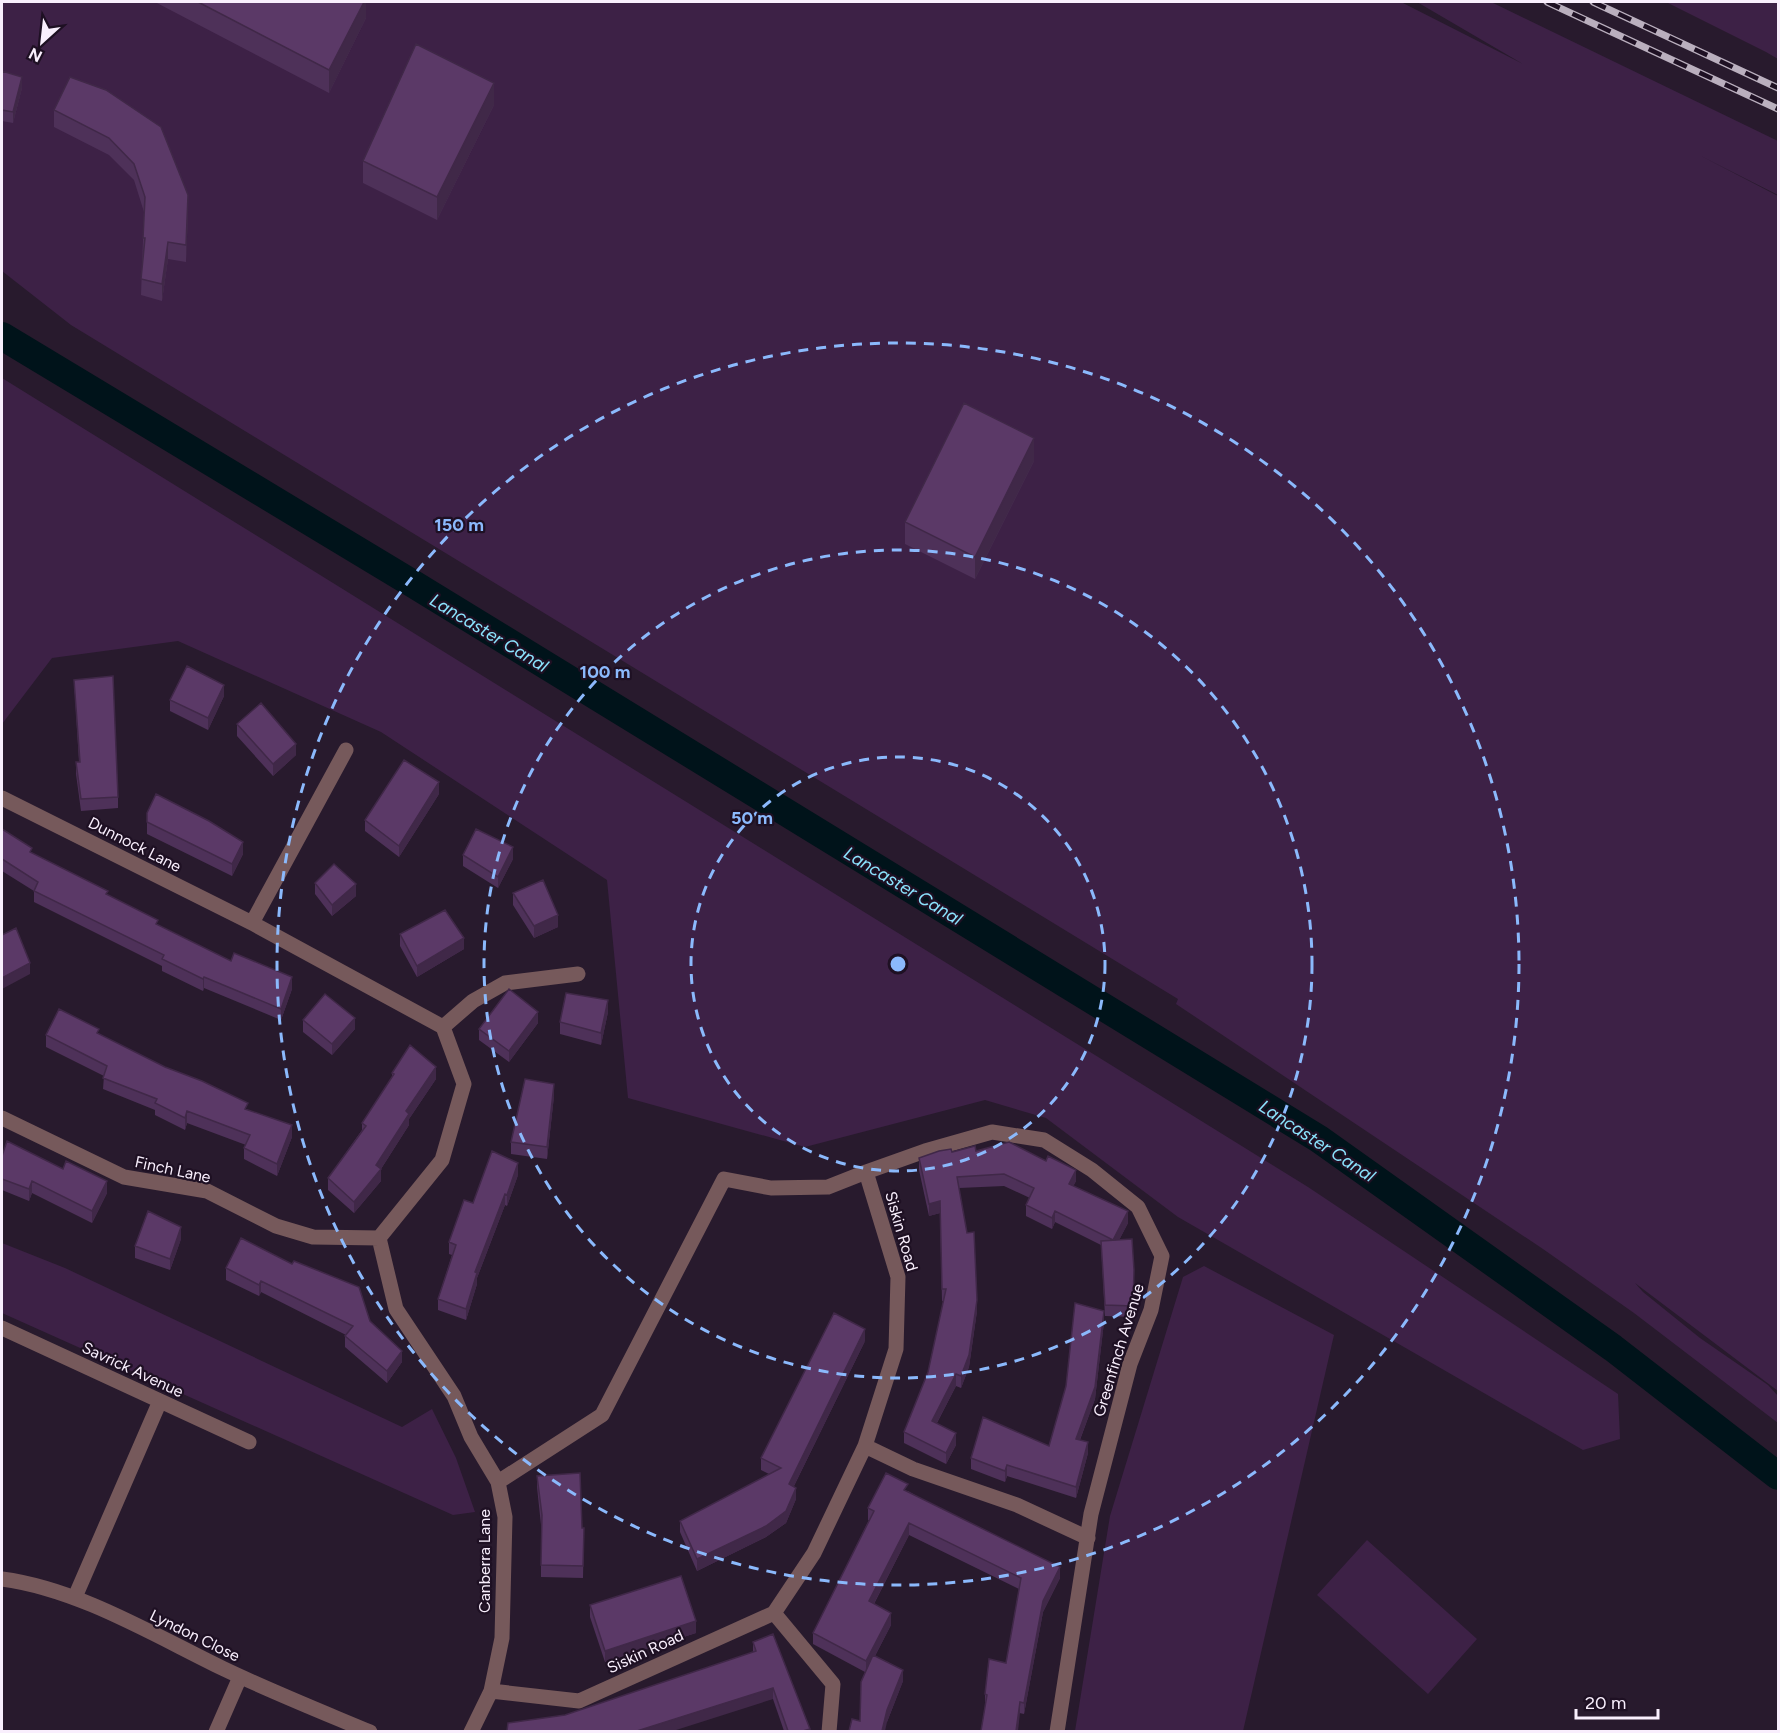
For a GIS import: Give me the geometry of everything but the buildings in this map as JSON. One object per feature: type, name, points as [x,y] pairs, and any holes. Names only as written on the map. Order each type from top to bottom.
[{"type":"street","points":[[252,923],[346,750]]},
{"type":"street","name":"Dunnock Lane","points":[[2,798],[252,923],[444,1027]]},
{"type":"street","points":[[379,1238],[442,1160],[464,1084],[444,1027],[473,1001],[505,983],[578,974]]},
{"type":"street","name":"Finch Lane","points":[[2,1118],[124,1177],[207,1191],[276,1226],[313,1237],[379,1238]]},
{"type":"street","name":"Greenfinch Avenue","points":[[866,1172],[925,1151],[992,1132],[1044,1140],[1092,1170],[1138,1207],[1162,1256],[1151,1310],[1130,1364],[1091,1514],[1057,1731]]},
{"type":"street","points":[[498,1482],[602,1415],[724,1179],[771,1188],[828,1187],[866,1172]]},
{"type":"street","name":"Siskin Road","points":[[491,1691],[579,1701],[774,1613],[814,1553],[865,1446],[896,1349],[898,1277],[866,1172]]},
{"type":"street","name":"Canberra Lane","points":[[379,1238],[396,1309],[454,1396],[471,1437],[498,1482],[505,1517],[502,1638],[491,1691],[471,1731]]},
{"type":"street","name":"Savrick Avenue","points":[[2,1329],[249,1442]]},
{"type":"street","points":[[75,1597],[160,1401]]},
{"type":"street","points":[[865,1446],[913,1469],[1017,1504],[1088,1538]]},
{"type":"street","name":"Lyndon Close","points":[[2,1579],[29,1583],[75,1597],[240,1677],[370,1731]]},
{"type":"street","points":[[774,1613],[832,1684],[829,1731]]},
{"type":"street","points":[[216,1731],[240,1677]]},
{"type":"shaded area","points":[[2,2],[1401,2],[1523,64],[1417,2],[1491,2],[1778,141],[1778,195],[1701,156],[1778,196],[1778,1391],[1635,1283],[1700,1338],[1768,1385],[1778,1396],[1778,1423],[1634,1313],[1543,1249],[1176,1004],[1178,999],[71,325],[2,271]]},
{"type":"shaded area","points":[[1666,2],[1778,2],[1778,59],[1766,52]]},
{"type":"shaded area","points":[[2,378],[1308,1187],[1618,1394],[1620,1439],[1583,1450],[1178,1217],[1046,1118],[985,1100],[805,1147],[628,1098],[607,880],[381,732],[178,641],[52,658],[2,724]]},
{"type":"shaded area","points":[[2,1243],[65,1268],[402,1427],[432,1409],[456,1458],[475,1512],[453,1515],[2,1313]]},
{"type":"shaded area","points":[[1204,1266],[1334,1335],[1243,1731],[1075,1731],[1110,1516],[1183,1277]]},
{"type":"shaded area","points":[[1367,1540],[1477,1639],[1428,1694],[1317,1595]]},
{"type":"waterway","name":"Lancaster Canal","points":[[2,336],[415,585],[1319,1139],[1613,1348],[1778,1476]]},
{"type":"railway","points":[[1547,2],[1778,109]]},
{"type":"railway","points":[[1593,2],[1778,88]]}]
